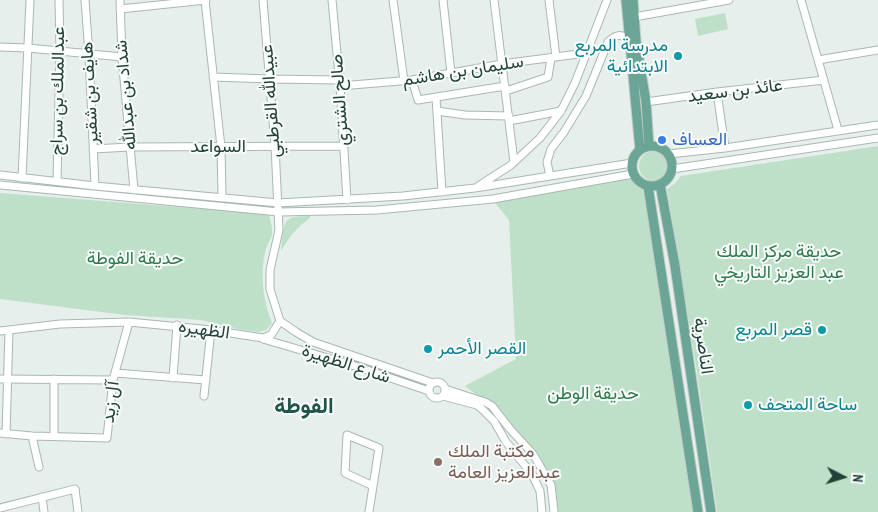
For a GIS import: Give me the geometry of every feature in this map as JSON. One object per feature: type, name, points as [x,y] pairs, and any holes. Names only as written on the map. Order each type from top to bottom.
[{"type":"main road","points":[[626,0],[644,148]]},
{"type":"main road","points":[[633,0],[646,102],[644,148]]},
{"type":"main road","points":[[660,147],[668,154],[671,159],[672,169],[669,176],[660,184],[648,186],[642,184],[633,174],[633,158],[644,148],[660,147]]},
{"type":"main road","name":"الناصرية","points":[[660,184],[675,266],[711,512]]},
{"type":"main road","name":"الناصرية","points":[[648,186],[698,512]]},
{"type":"street","points":[[22,178],[30,0]]},
{"type":"street","name":"عبدالملك بن سراج","points":[[57,181],[60,51],[59,0]]},
{"type":"street","name":"هايف بن شقير","points":[[85,0],[95,186]]},
{"type":"street","name":"شداد بن عبدالله","points":[[120,0],[122,57],[134,190]]},
{"type":"street","points":[[120,9],[206,0],[221,147],[222,198]]},
{"type":"street","name":"عبيدالله القرطبي","points":[[263,0],[278,203]]},
{"type":"street","name":"صالح الشتري","points":[[332,0],[347,200]]},
{"type":"street","points":[[393,0],[404,80]]},
{"type":"street","points":[[443,0],[451,73]]},
{"type":"street","points":[[494,0],[514,162]]},
{"type":"street","points":[[412,80],[418,100],[505,89],[548,77],[553,58],[549,0]]},
{"type":"street","points":[[475,188],[514,162],[540,138],[561,111],[575,83],[606,0]]},
{"type":"street","points":[[634,17],[729,0]]},
{"type":"street","points":[[800,0],[838,130]]},
{"type":"street","points":[[550,176],[547,162],[551,149],[569,125],[586,96],[608,42],[618,35],[630,40]]},
{"type":"street","points":[[0,47],[122,57]]},
{"type":"street","points":[[818,60],[878,50]]},
{"type":"street","name":"سليمان بن هاشم","points":[[213,77],[339,83],[412,80],[502,64],[586,53]]},
{"type":"street","name":"عائذ بن سعيد","points":[[646,102],[824,80]]},
{"type":"street","points":[[718,92],[726,148]]},
{"type":"street","points":[[436,97],[442,192]]},
{"type":"street","points":[[438,111],[509,119],[561,111]]},
{"type":"street","points":[[668,154],[726,148],[878,125]]},
{"type":"street","points":[[672,169],[878,138]]},
{"type":"street","name":"السواعد","points":[[93,149],[130,147],[344,146]]},
{"type":"street","points":[[0,176],[278,203],[383,198],[442,192],[632,163]]},
{"type":"street","points":[[0,185],[279,212],[376,210],[493,199],[633,174]]},
{"type":"street","points":[[68,191],[73,189],[71,183]]},
{"type":"street","points":[[85,193],[81,191],[81,188],[86,185]]},
{"type":"street","points":[[278,203],[280,230],[278,238]]},
{"type":"street","points":[[263,338],[271,335],[280,321],[270,289],[270,270],[281,227],[288,218],[297,212],[308,211]]},
{"type":"street","name":"شارع الظهيرة","points":[[263,338],[429,391],[434,398],[439,398],[444,392],[444,385],[440,382],[433,383],[313,342],[280,321]]},
{"type":"street","name":"الظهيره","points":[[0,331],[60,324],[129,322],[211,330],[263,338]]},
{"type":"street","name":"آل زيد","points":[[3,434],[107,438],[114,376],[129,322]]},
{"type":"street","points":[[173,378],[177,326]]},
{"type":"street","points":[[3,434],[4,379],[8,330]]},
{"type":"street","points":[[204,396],[211,330]]},
{"type":"street","points":[[4,379],[114,376],[206,380]]},
{"type":"street","points":[[54,379],[54,436]]},
{"type":"street","points":[[429,391],[433,383]]},
{"type":"street","name":"شارع الظهيرة","points":[[444,392],[477,406],[494,421],[506,442],[532,474],[540,491],[542,512]]},
{"type":"street","name":"شارع الظهيرة","points":[[444,392],[486,402],[492,406],[532,454],[551,485],[554,512]]},
{"type":"street","points":[[369,512],[379,448],[347,435],[345,473],[373,486]]},
{"type":"street","points":[[32,436],[39,467]]},
{"type":"street","points":[[0,508],[74,489],[78,512]]},
{"type":"street","points":[[42,498],[44,512]]},
{"type":"green space","points":[[725,13],[728,29],[698,36],[695,19]]},
{"type":"green space","name":"حديقة مركز الملك عبد العزيز التاريخي","points":[[878,146],[878,512],[717,512],[696,366],[667,189],[681,176]]},
{"type":"green space","points":[[654,151],[664,156],[669,166],[664,176],[654,181],[644,176],[639,166],[644,156]]},
{"type":"green space","name":"حديقة الوطن","points":[[632,174],[638,181],[647,186],[697,512],[553,512],[550,485],[531,454],[491,406],[465,386],[516,359],[509,220],[492,199]]},
{"type":"green space","name":"حديقة الفوطة","points":[[0,193],[269,214],[272,234],[263,261],[263,288],[266,306],[272,323],[266,330],[259,332],[201,320],[125,315],[0,299]]},
{"type":"green space","points":[[310,216],[287,241],[281,251],[287,221],[294,217]]},
{"type":"place","name":"مدرسة المربع الابتدائية","points":[[678,56]]},
{"type":"place","name":"العساف","points":[[662,140]]},
{"type":"place","name":"قصر المربع","points":[[822,330]]},
{"type":"place","name":"القصر الأحمر","points":[[428,349]]},
{"type":"place","name":"ساحة المتحف","points":[[748,405]]},
{"type":"place","name":"مكتبة الملك عبدالعزيز العامة","points":[[438,462]]},
{"type":"district","name":"الفوطة","points":[[304,407]]}]
